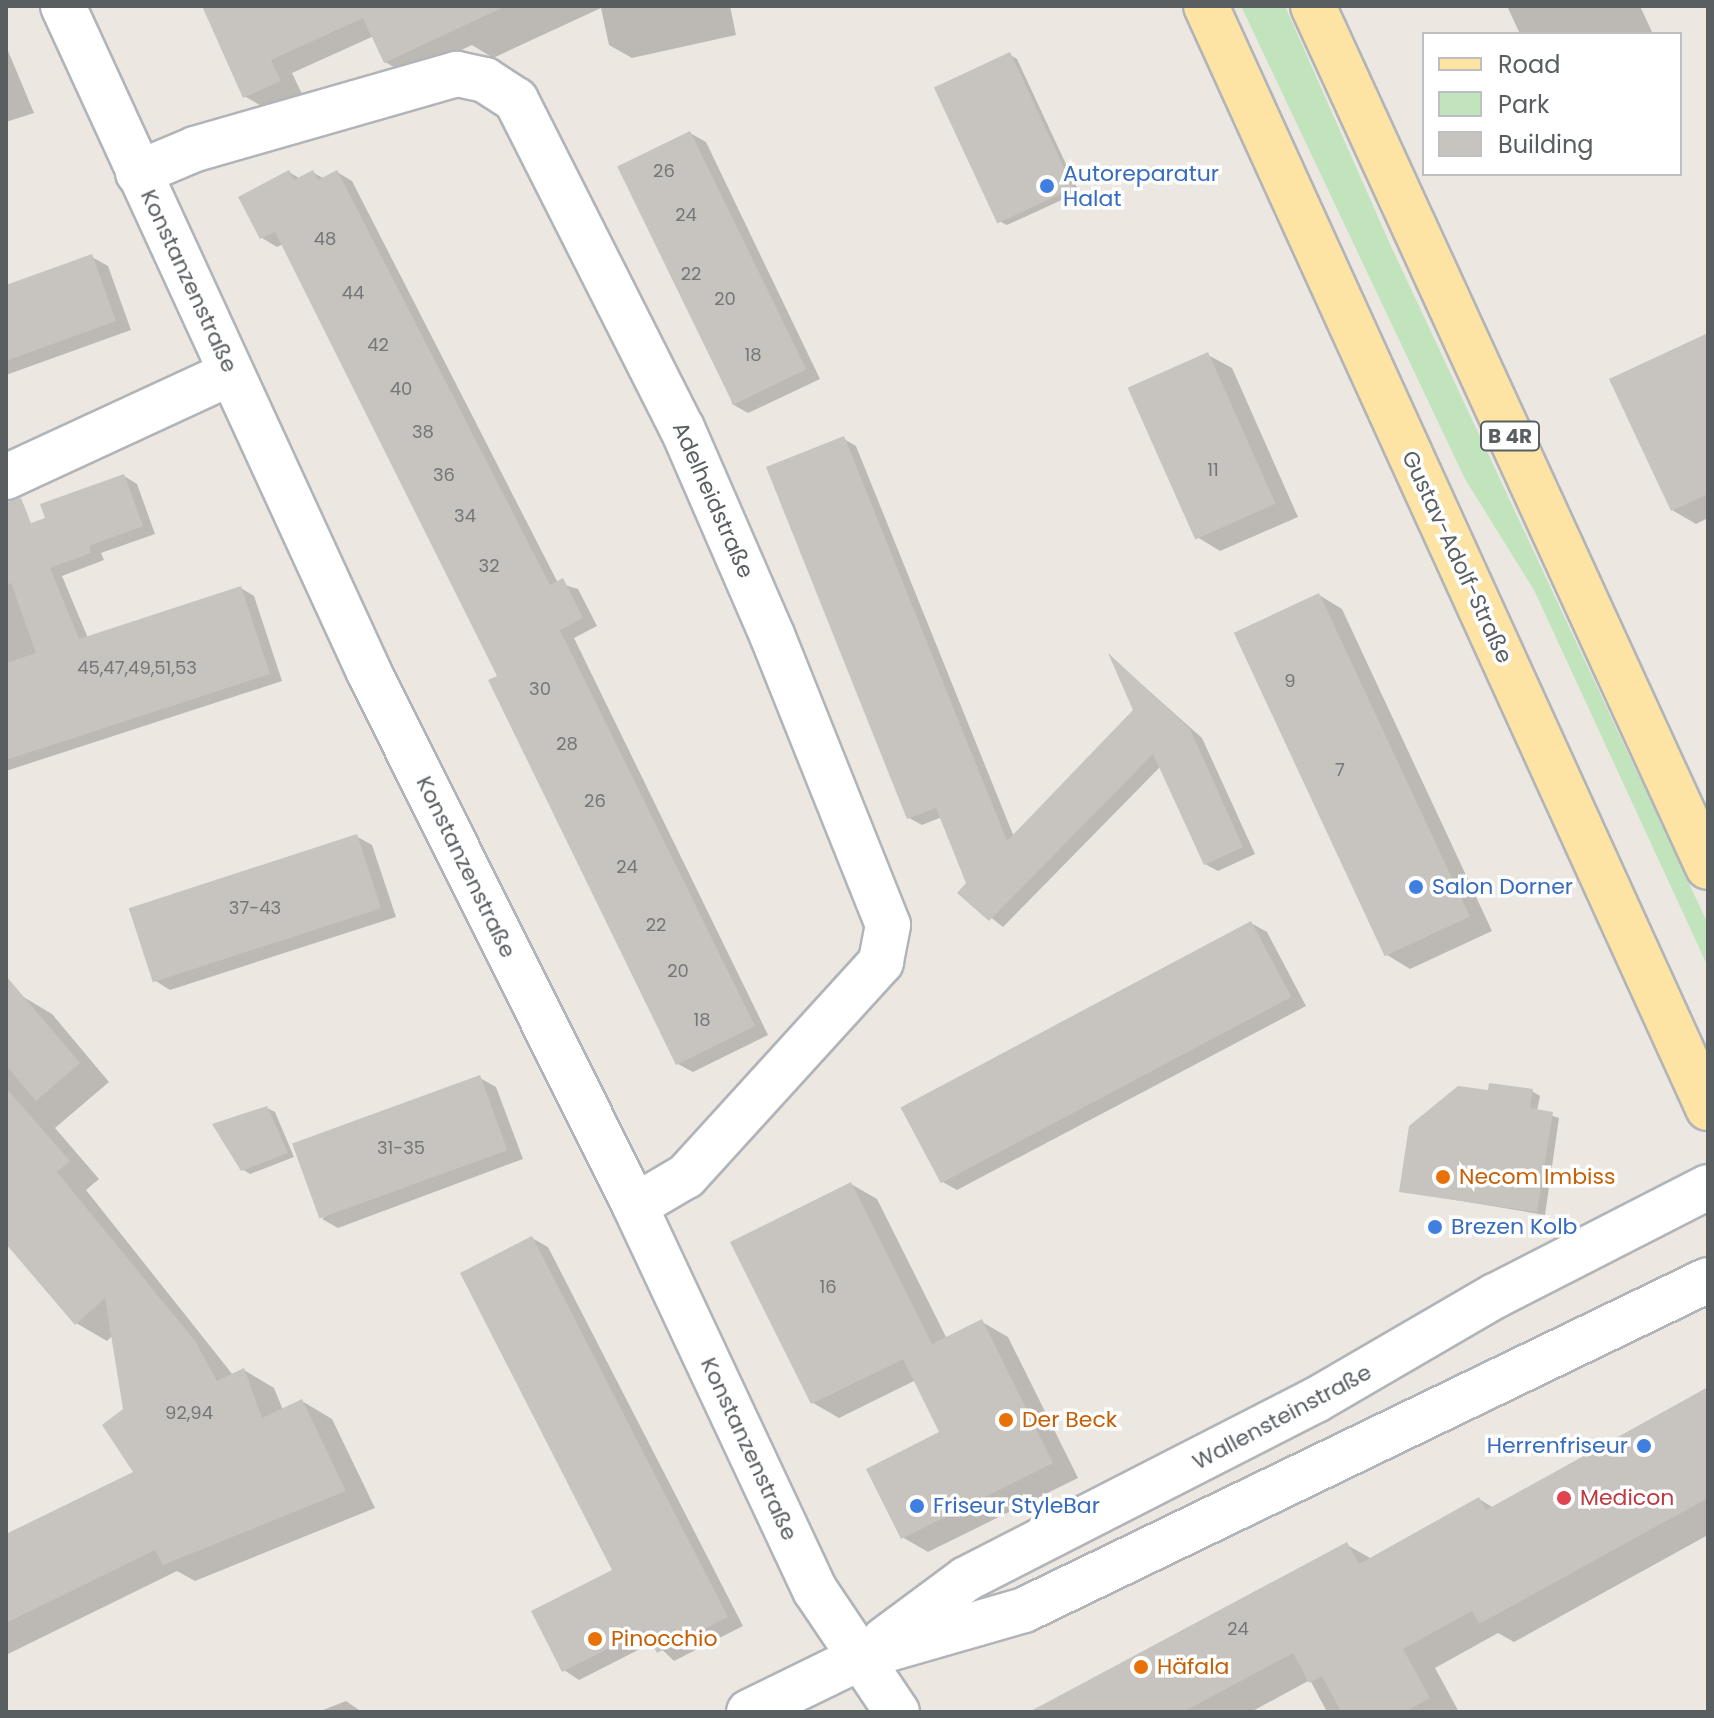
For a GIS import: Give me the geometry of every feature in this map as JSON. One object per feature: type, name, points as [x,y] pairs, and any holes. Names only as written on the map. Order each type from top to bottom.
[{"type":"main road","name":"Gustav-Adolf-Straße","points":[[1206,6],[1708,1108]]},
{"type":"main road","name":"B 4R","points":[[1313,6],[1708,867]]},
{"type":"street","name":"Konstanzenstraße","points":[[63,6],[369,672],[635,1206],[815,1590],[864,1656],[897,1712]]},
{"type":"street","name":"Adelheidstraße","points":[[138,173],[195,149],[457,74],[485,80],[516,100],[682,428],[772,635],[888,925],[881,962],[686,1176],[635,1206]]},
{"type":"street","points":[[6,477],[231,373]]},
{"type":"street","name":"Wallensteinstraße","points":[[864,1656],[966,1579],[1316,1400],[1495,1296],[1708,1187]]},
{"type":"street","name":"Wallensteinstraße","points":[[749,1712],[864,1656],[1024,1610],[1708,1280]]},
{"type":"green space","points":[[1241,6],[1285,6],[1390,244],[1708,924],[1708,967],[1534,590],[1465,479]]},
{"type":"building","points":[[202,6],[506,6],[384,63],[363,18],[271,60],[281,81],[243,98]]},
{"type":"building","points":[[1010,52],[1073,188],[997,223],[934,87]]},
{"type":"building","points":[[690,131],[806,369],[733,405],[617,167]]},
{"type":"building","points":[[289,170],[294,180],[313,170],[318,180],[337,170],[550,585],[563,578],[583,618],[560,630],[755,1026],[676,1065],[488,680],[497,676],[275,232],[260,239],[238,197]]},
{"type":"building","points":[[92,254],[116,321],[6,361],[6,285]]},
{"type":"building","points":[[1708,333],[1708,494],[1671,511],[1609,379]]},
{"type":"building","points":[[1208,352],[1276,504],[1195,539],[1128,388]]},
{"type":"building","points":[[844,436],[1007,841],[1133,710],[1108,653],[1190,729],[1243,847],[1204,865],[1153,754],[989,921],[957,893],[966,883],[936,808],[907,819],[766,467]]},
{"type":"building","points":[[124,474],[143,526],[89,546],[91,553],[50,568],[79,639],[241,586],[270,674],[6,760],[6,663],[36,653],[11,583],[6,585],[6,502],[21,498],[31,523],[45,518],[40,504]]},
{"type":"building","points":[[1319,593],[1470,917],[1385,956],[1234,633]]},
{"type":"building","points":[[357,834],[381,908],[153,982],[129,908]]},
{"type":"building","points":[[1251,921],[1291,997],[941,1183],[900,1107]]},
{"type":"building","points":[[6,976],[80,1063],[36,1101],[6,1065]]},
{"type":"building","points":[[480,1075],[507,1150],[319,1219],[292,1143]]},
{"type":"building","points":[[1489,1083],[1533,1089],[1530,1108],[1553,1112],[1537,1212],[1399,1192],[1409,1126],[1458,1086],[1488,1090]]},
{"type":"building","points":[[6,1088],[70,1161],[57,1172],[195,1341],[217,1381],[244,1368],[262,1418],[302,1399],[346,1491],[163,1565],[155,1550],[6,1623],[6,1534],[133,1472],[102,1425],[123,1409],[105,1298],[75,1325],[6,1244]]},
{"type":"building","points":[[267,1106],[288,1153],[241,1171],[212,1124]]},
{"type":"building","points":[[851,1182],[932,1344],[982,1319],[1053,1463],[901,1539],[866,1469],[939,1432],[903,1359],[811,1404],[730,1242]]},
{"type":"building","points":[[532,1236],[728,1617],[657,1653],[645,1630],[562,1672],[531,1611],[612,1570],[460,1273]]},
{"type":"building","points":[[1708,1387],[1708,1498],[1479,1624],[1472,1611],[1403,1649],[1430,1698],[1404,1712],[1341,1712],[1322,1676],[1309,1683],[1293,1653],[1183,1712],[1029,1712],[1347,1542],[1359,1564],[1479,1497],[1486,1510]]},
{"type":"place","name":"Autoreparatur Halat","points":[[1047,186]]},
{"type":"place","name":"Salon Dorner","points":[[1416,887]]},
{"type":"place","name":"Necom Imbiss","points":[[1443,1177]]},
{"type":"place","name":"Brezen Kolb","points":[[1435,1227]]},
{"type":"place","name":"Der Beck","points":[[1006,1420]]},
{"type":"place","name":"Herrenfriseur","points":[[1644,1446]]},
{"type":"place","name":"Medicon","points":[[1564,1498]]},
{"type":"place","name":"Friseur StyleBar","points":[[917,1506]]},
{"type":"place","name":"Pinocchio","points":[[595,1639]]},
{"type":"place","name":"Häfala","points":[[1141,1667]]}]
